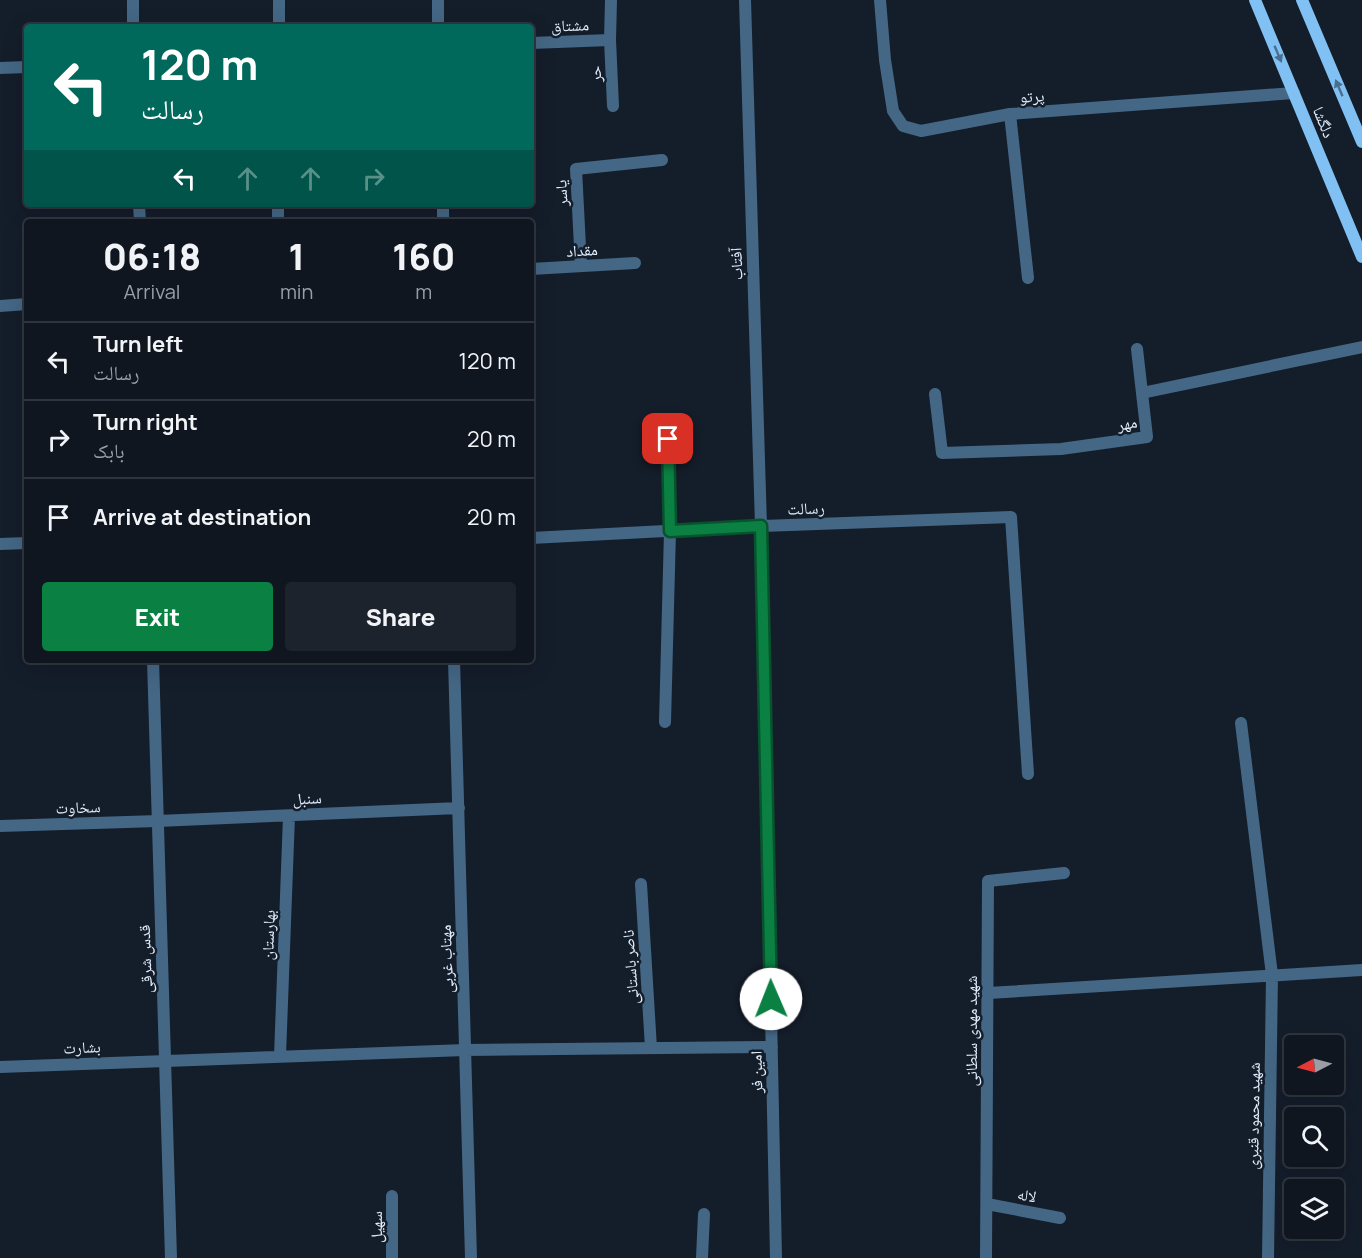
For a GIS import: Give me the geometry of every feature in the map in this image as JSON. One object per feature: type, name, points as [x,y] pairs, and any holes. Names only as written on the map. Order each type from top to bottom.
[{"type":"main road","name":"دلگشا","points":[[1254,0],[1362,257]]},
{"type":"main road","name":"دلگشا","points":[[1302,0],[1357,117],[1362,142]]},
{"type":"street","points":[[133,0],[134,24]]},
{"type":"street","points":[[279,0],[279,24]]},
{"type":"street","points":[[438,0],[438,24]]},
{"type":"street","name":"حر","points":[[611,0],[613,106]]},
{"type":"street","name":"آفتاب","points":[[745,0],[761,526]]},
{"type":"street","name":"پرتو","points":[[880,0],[885,60],[893,111],[903,126],[921,131],[1010,114],[1294,93]]},
{"type":"street","name":"مشتاق","points":[[534,43],[610,40]]},
{"type":"street","points":[[0,68],[24,68]]},
{"type":"street","points":[[1010,114],[1028,278]]},
{"type":"street","name":"یاسر","points":[[581,266],[576,169],[662,160]]},
{"type":"street","name":"مقداد","points":[[534,269],[635,263]]},
{"type":"street","points":[[0,306],[24,304]]},
{"type":"street","name":"مهر","points":[[935,394],[942,453],[1061,449],[1147,437],[1142,393],[1362,346]]},
{"type":"street","points":[[1137,350],[1142,393]]},
{"type":"street","points":[[665,722],[670,531],[668,439]]},
{"type":"street","name":"رسالت","points":[[534,538],[761,526],[1011,517],[1028,774]]},
{"type":"street","name":"امین فر","points":[[761,526],[776,1258]]},
{"type":"street","points":[[0,544],[24,543]]},
{"type":"street","name":"قدس شرقی","points":[[153,663],[171,1258]]},
{"type":"street","name":"مهتاب غربی","points":[[454,663],[471,1258]]},
{"type":"street","name":"شهید محمود قنبری","points":[[1240,723],[1272,975],[1268,1258]]},
{"type":"street","name":"سنبل","points":[[158,821],[459,808]]},
{"type":"street","name":"بهارستان","points":[[280,1056],[289,816]]},
{"type":"street","name":"سخاوت","points":[[0,826],[158,821]]},
{"type":"street","name":"شهید مهدی سلطانی","points":[[986,1258],[988,881],[1064,873]]},
{"type":"street","name":"ناصر باستانی","points":[[641,884],[651,1048]]},
{"type":"street","points":[[988,993],[1362,970]]},
{"type":"street","points":[[165,1060],[465,1050],[772,1047]]},
{"type":"street","name":"بشارت","points":[[0,1067],[165,1060]]},
{"type":"street","name":"سهیل","points":[[392,1258],[393,1196]]},
{"type":"street","name":"لاله","points":[[987,1204],[1060,1218]]},
{"type":"street","points":[[702,1258],[704,1214]]},
{"type":"route","points":[[668,439],[670,531],[761,526],[771,999]]}]
